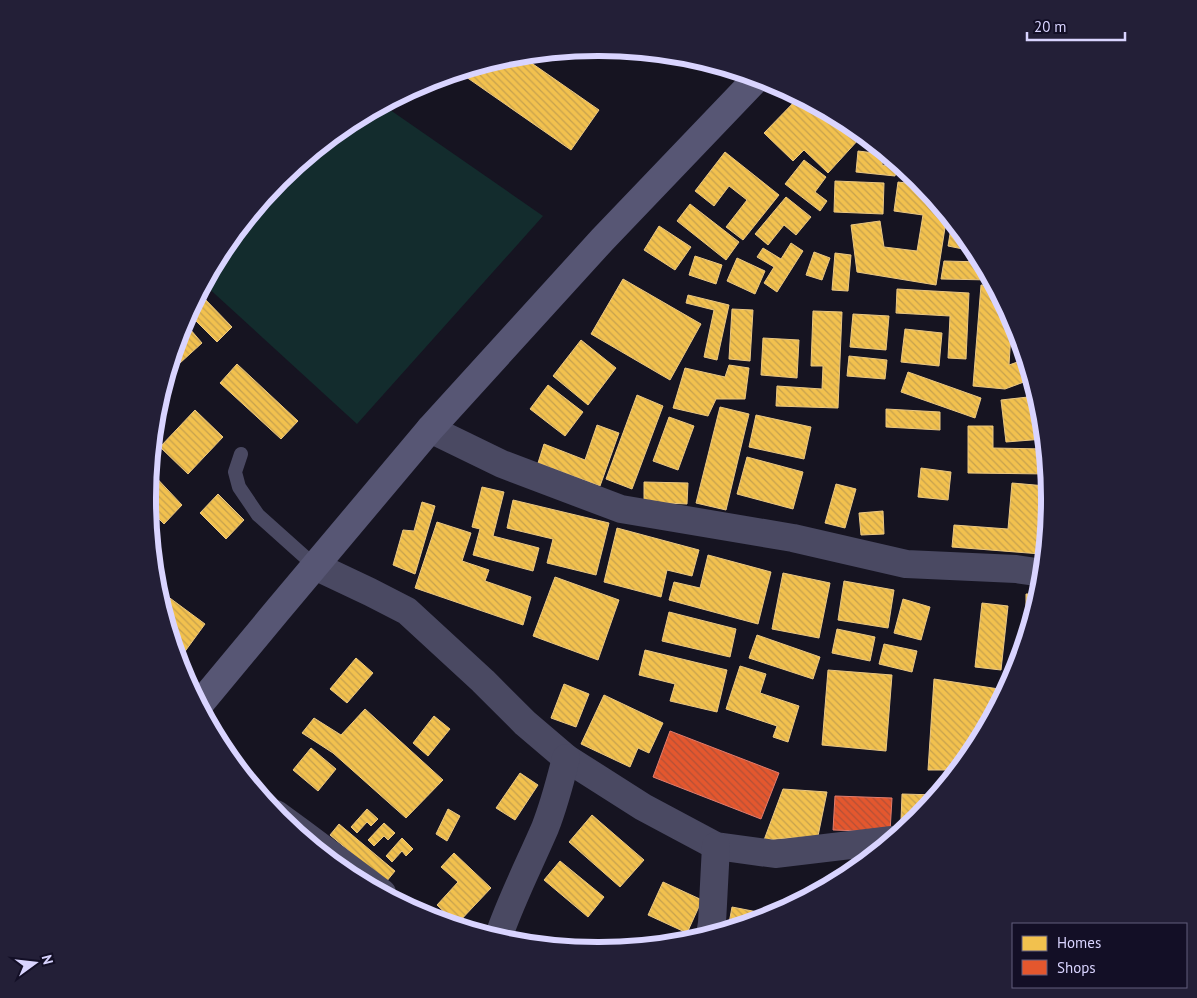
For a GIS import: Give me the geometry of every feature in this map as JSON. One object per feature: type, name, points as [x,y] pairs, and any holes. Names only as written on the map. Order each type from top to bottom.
[{"type":"main road","points":[[204,699],[430,429],[602,240],[751,84]]},
{"type":"street","points":[[430,429],[502,464],[621,509],[792,538],[906,564],[1016,569],[1035,572]]},
{"type":"street","points":[[315,566],[407,611],[566,758],[643,807],[716,846],[775,854],[878,842]]},
{"type":"street","points":[[500,931],[545,827],[558,792],[566,758]]},
{"type":"street","points":[[711,927],[716,846]]},
{"type":"lane","points":[[241,454],[234,472],[239,487],[258,516],[315,566]]},
{"type":"green space","points":[[389,109],[543,216],[357,424],[209,289],[247,229],[285,186],[329,148]]},
{"type":"building: Homes","points":[[530,62],[599,110],[571,150],[466,77],[484,71]]},
{"type":"building: Homes","points":[[794,102],[820,116],[858,141],[828,173],[804,150],[793,161],[764,133]]},
{"type":"building: Homes","points":[[858,151],[874,153],[882,160],[882,165],[889,165],[896,171],[895,176],[856,172]]},
{"type":"building: Homes","points":[[725,152],[779,195],[743,240],[726,227],[747,200],[729,186],[714,206],[695,191]]},
{"type":"building: Homes","points":[[804,160],[826,177],[815,192],[827,201],[820,211],[785,184]]},
{"type":"building: Homes","points":[[835,181],[884,183],[883,214],[834,212]]},
{"type":"building: Homes","points":[[898,182],[909,183],[946,224],[936,285],[857,272],[851,225],[880,221],[884,247],[917,251],[923,215],[894,211]]},
{"type":"building: Homes","points":[[786,197],[811,217],[796,235],[784,225],[768,245],[755,234]]},
{"type":"building: Homes","points":[[690,204],[739,242],[726,260],[677,221]]},
{"type":"building: Homes","points":[[659,226],[691,247],[675,270],[644,250]]},
{"type":"building: Homes","points":[[951,230],[964,249],[948,246]]},
{"type":"building: Homes","points":[[791,243],[803,251],[777,292],[764,283],[774,267],[757,257],[763,248],[781,259]]},
{"type":"building: Homes","points":[[814,252],[830,258],[822,280],[806,275]]},
{"type":"building: Homes","points":[[835,253],[851,255],[848,291],[832,290]]},
{"type":"building: Homes","points":[[695,256],[722,265],[716,284],[689,275]]},
{"type":"building: Homes","points":[[737,258],[765,271],[755,294],[727,281]]},
{"type":"building: Homes","points":[[944,261],[972,262],[983,280],[941,279]]},
{"type":"building: Homes","points":[[623,279],[701,324],[670,380],[591,334]]},
{"type":"building: Homes","points":[[981,285],[986,285],[1011,337],[1009,365],[1019,361],[1025,381],[1005,389],[973,386]]},
{"type":"building: Homes","points":[[897,289],[969,293],[966,359],[948,358],[950,316],[896,313]]},
{"type":"building: Homes","points":[[688,295],[729,305],[717,360],[704,357],[714,310],[686,303]]},
{"type":"building: Homes","points":[[204,298],[232,327],[217,342],[194,319]]},
{"type":"building: Homes","points":[[732,309],[753,310],[750,361],[729,359]]},
{"type":"building: Homes","points":[[813,311],[842,312],[838,408],[776,406],[777,386],[822,389],[823,366],[811,366]]},
{"type":"building: Homes","points":[[853,314],[889,316],[886,350],[850,347]]},
{"type":"building: Homes","points":[[190,329],[202,343],[176,366]]},
{"type":"building: Homes","points":[[905,329],[942,333],[939,366],[901,362]]},
{"type":"building: Homes","points":[[763,338],[799,340],[797,378],[761,375]]},
{"type":"building: Homes","points":[[581,340],[616,368],[588,405],[553,376]]},
{"type":"building: Homes","points":[[849,356],[887,360],[885,379],[847,376]]},
{"type":"building: Homes","points":[[237,364],[298,421],[281,439],[220,383]]},
{"type":"building: Homes","points":[[729,365],[749,368],[745,399],[716,399],[708,416],[673,408],[685,368],[725,377]]},
{"type":"building: Homes","points":[[908,372],[981,398],[975,418],[901,392]]},
{"type":"building: Homes","points":[[548,385],[583,412],[565,436],[530,409]]},
{"type":"building: Homes","points":[[637,395],[663,406],[632,489],[606,479]]},
{"type":"building: Homes","points":[[1029,397],[1037,440],[1006,442],[1001,400]]},
{"type":"building: Homes","points":[[720,407],[749,414],[726,510],[696,503]]},
{"type":"building: Homes","points":[[886,409],[940,412],[940,430],[886,427]]},
{"type":"building: Homes","points":[[195,410],[223,437],[188,474],[160,447]]},
{"type":"building: Homes","points":[[756,415],[811,427],[804,459],[749,447]]},
{"type":"building: Homes","points":[[669,417],[694,426],[678,470],[653,461]]},
{"type":"building: Homes","points":[[597,425],[619,433],[600,486],[538,463],[544,444],[585,460]]},
{"type":"building: Homes","points":[[968,426],[993,426],[993,448],[1038,449],[1040,474],[968,473]]},
{"type":"building: Homes","points":[[747,457],[803,472],[793,509],[737,494]]},
{"type":"building: Homes","points":[[921,468],[951,472],[948,500],[918,497]]},
{"type":"building: Homes","points":[[157,478],[182,505],[164,524],[157,517]]},
{"type":"building: Homes","points":[[644,482],[688,483],[687,504],[644,502]]},
{"type":"building: Homes","points":[[1012,483],[1041,486],[1037,554],[952,547],[954,525],[1008,529]]},
{"type":"building: Homes","points":[[836,484],[856,489],[845,528],[825,523]]},
{"type":"building: Homes","points":[[482,487],[504,492],[493,536],[539,548],[533,571],[473,555],[480,529],[472,527]]},
{"type":"building: Homes","points":[[218,494],[244,520],[226,539],[200,513]]},
{"type":"building: Homes","points":[[513,500],[609,523],[596,575],[547,563],[553,539],[507,528]]},
{"type":"building: Homes","points":[[422,502],[435,506],[415,574],[393,565],[403,530],[414,531]]},
{"type":"building: Homes","points":[[883,511],[884,534],[861,535],[859,513]]},
{"type":"building: Homes","points":[[437,522],[471,533],[462,561],[489,570],[485,581],[531,597],[523,625],[415,588]]},
{"type":"building: Homes","points":[[617,528],[699,550],[692,576],[667,570],[661,597],[604,582]]},
{"type":"building: Homes","points":[[708,555],[771,572],[758,624],[669,600],[674,582],[700,588]]},
{"type":"building: Homes","points":[[783,573],[830,583],[819,638],[772,629]]},
{"type":"building: Homes","points":[[555,577],[619,600],[598,660],[533,636]]},
{"type":"building: Homes","points":[[844,581],[894,590],[888,628],[838,620]]},
{"type":"building: Homes","points":[[1026,594],[1031,594],[1026,614]]},
{"type":"building: Homes","points":[[167,596],[205,624],[184,653]]},
{"type":"building: Homes","points":[[903,599],[930,607],[921,640],[894,633]]},
{"type":"building: Homes","points":[[982,603],[1008,606],[1001,670],[975,667]]},
{"type":"building: Homes","points":[[669,612],[736,629],[730,657],[662,641]]},
{"type":"building: Homes","points":[[837,629],[875,637],[870,661],[832,653]]},
{"type":"building: Homes","points":[[757,635],[820,657],[813,679],[749,658]]},
{"type":"building: Homes","points":[[884,644],[917,651],[912,672],[879,664]]},
{"type":"building: Homes","points":[[645,650],[727,670],[717,712],[670,701],[675,684],[639,675]]},
{"type":"building: Homes","points":[[356,658],[373,673],[347,703],[330,689]]},
{"type":"building: Homes","points":[[740,666],[766,674],[760,693],[799,706],[788,742],[773,737],[777,726],[726,709]]},
{"type":"building: Homes","points":[[828,670],[892,675],[886,751],[822,745]]},
{"type":"building: Homes","points":[[934,679],[999,689],[967,745],[949,770],[928,770]]},
{"type":"building: Homes","points":[[564,684],[589,694],[576,727],[551,718]]},
{"type":"building: Homes","points":[[604,695],[663,723],[649,753],[638,748],[630,767],[581,744]]},
{"type":"building: Homes","points":[[365,709],[443,780],[406,818],[333,753],[302,733],[314,718],[341,735]]},
{"type":"building: Homes","points":[[434,716],[450,729],[428,756],[413,743]]},
{"type":"building: Homes","points":[[311,748],[336,769],[318,791],[293,770]]},
{"type":"building: Homes","points":[[520,773],[538,785],[515,820],[496,808]]},
{"type":"building: Homes","points":[[783,789],[827,792],[818,836],[764,840]]},
{"type":"building: Homes","points":[[902,794],[928,795],[912,812],[901,821]]},
{"type":"building: Homes","points":[[367,809],[378,819],[371,826],[367,822],[357,833],[351,827]]},
{"type":"building: Homes","points":[[448,809],[460,816],[447,841],[436,834]]},
{"type":"building: Homes","points":[[592,815],[644,860],[620,887],[569,842]]},
{"type":"building: Homes","points":[[384,823],[395,833],[388,840],[384,836],[374,846],[368,840]]},
{"type":"building: Homes","points":[[339,824],[395,871],[386,882],[330,835]]},
{"type":"building: Homes","points":[[402,838],[413,849],[406,856],[402,851],[392,862],[386,856]]},
{"type":"building: Homes","points":[[454,853],[491,888],[461,920],[447,915],[437,905],[458,882],[441,867]]},
{"type":"building: Homes","points":[[560,861],[604,897],[588,917],[544,880]]},
{"type":"building: Homes","points":[[663,882],[702,900],[687,933],[648,915]]},
{"type":"building: Homes","points":[[732,907],[757,912],[741,918],[729,922]]},
{"type":"building: Shops","points":[[670,731],[779,773],[761,819],[653,777]]},
{"type":"building: Shops","points":[[835,796],[892,798],[890,832],[833,830]]}]
